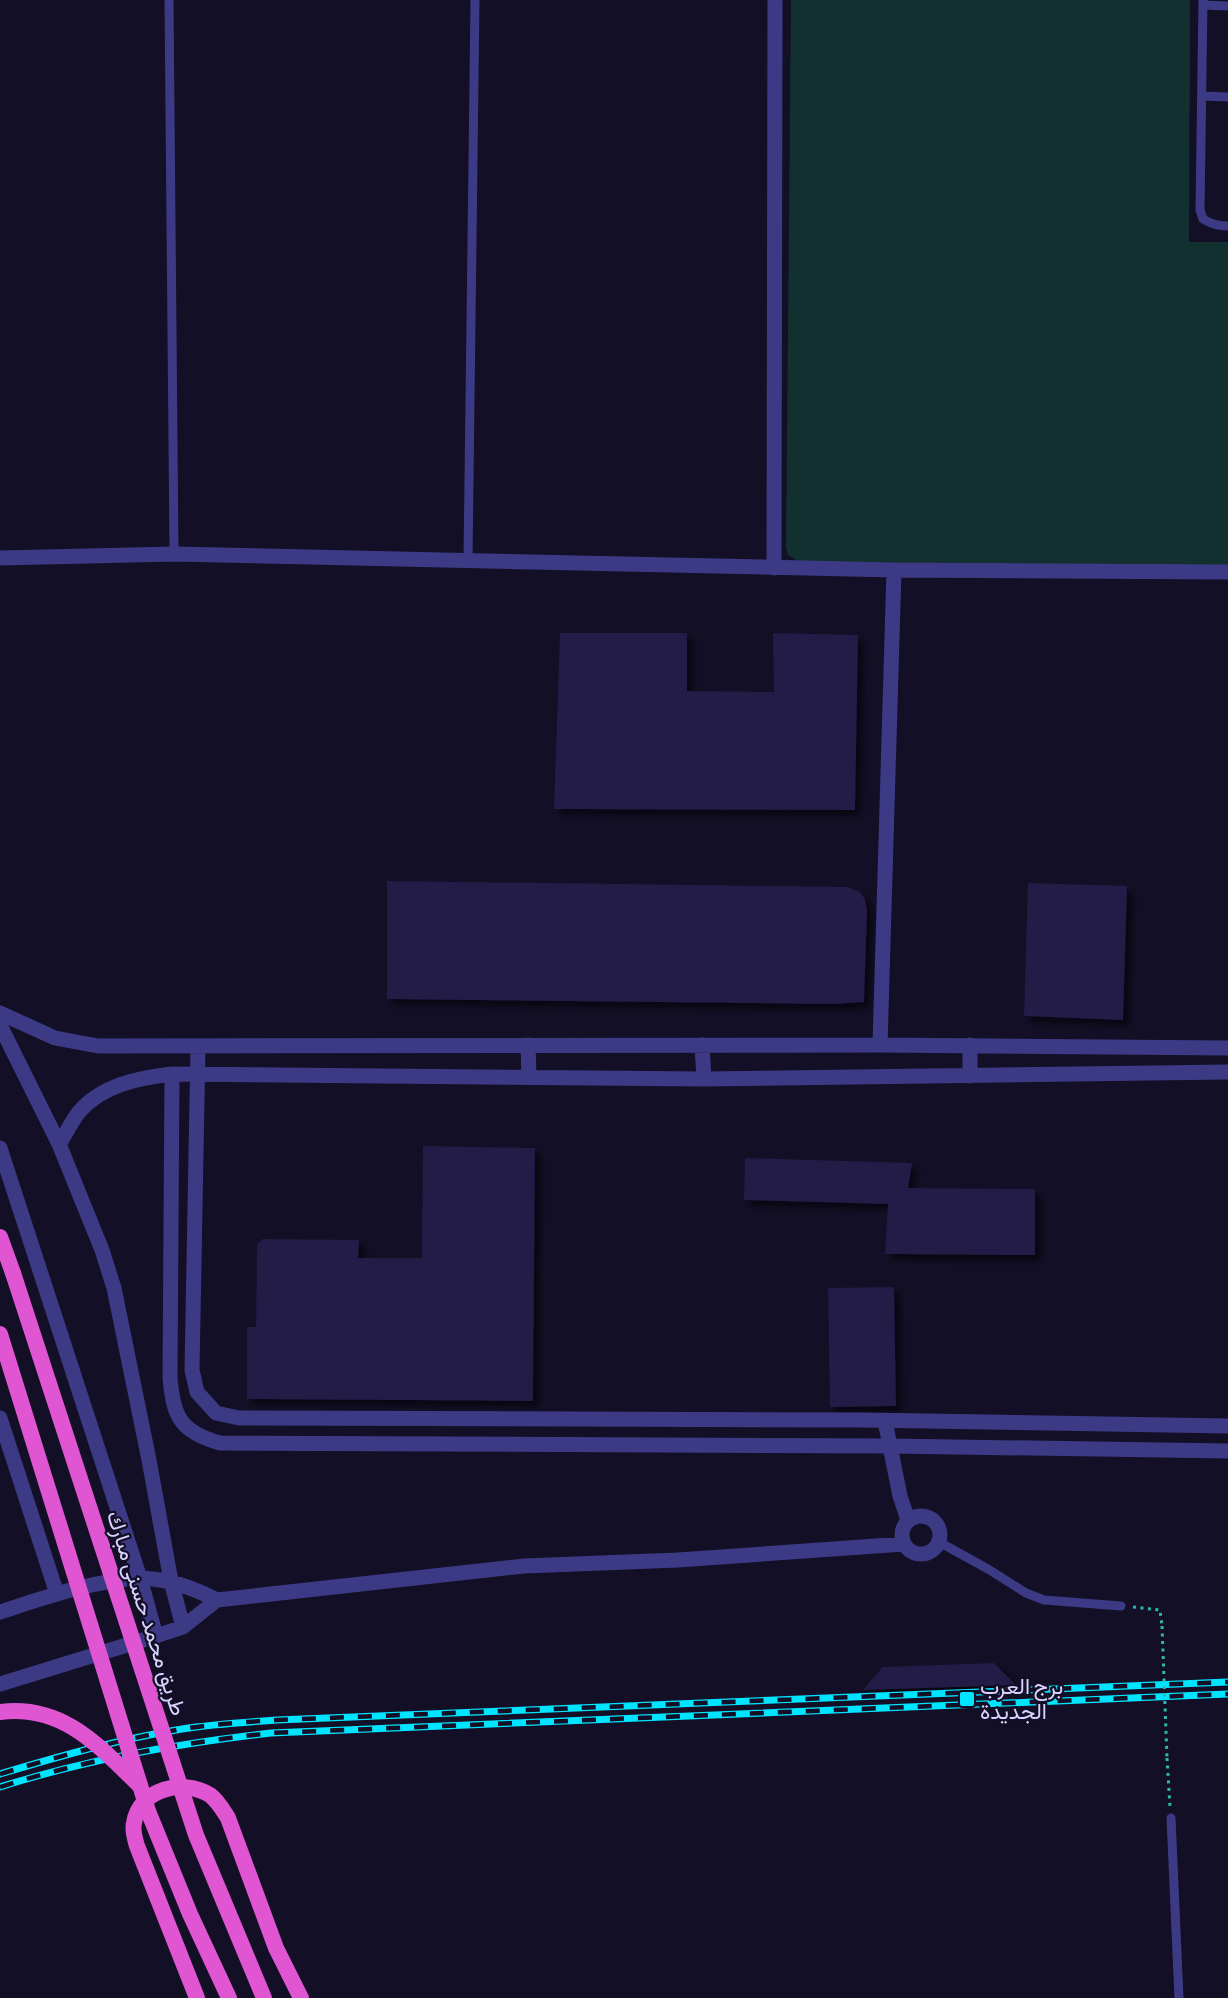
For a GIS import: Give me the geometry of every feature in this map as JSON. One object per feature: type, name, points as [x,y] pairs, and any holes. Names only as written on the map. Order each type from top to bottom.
[{"type":"highway","name":"طريق محمد حسنى مبارك","points":[[0,1237],[196,1835],[264,1998]]},
{"type":"highway","points":[[0,1334],[148,1811],[190,1914],[229,1998]]},
{"type":"highway","points":[[0,1712],[24,1710],[45,1714],[65,1724],[90,1739],[141,1786]]},
{"type":"highway","points":[[197,1998],[137,1846],[133,1825],[137,1810],[146,1799],[159,1791],[174,1788],[187,1787],[198,1790],[219,1803],[228,1818],[276,1948],[301,1998]]},
{"type":"street","points":[[774,568],[775,0]]},
{"type":"street","points":[[0,558],[174,554],[774,568],[1228,573]]},
{"type":"street","points":[[880,1045],[894,570]]},
{"type":"street","points":[[0,1013],[55,1038],[98,1046],[969,1045],[1228,1048]]},
{"type":"street","points":[[0,1025],[59,1144],[102,1250],[114,1288],[171,1581],[183,1627]]},
{"type":"street","points":[[528,1045],[529,1077]]},
{"type":"street","points":[[702,1045],[704,1079]]},
{"type":"street","points":[[969,1045],[970,1076]]},
{"type":"street","points":[[198,1047],[192,1370],[198,1392],[216,1413],[239,1418],[885,1421],[1228,1426]]},
{"type":"street","points":[[59,1144],[78,1114],[101,1094],[119,1085],[142,1078],[172,1074],[704,1079],[1228,1072]]},
{"type":"street","points":[[172,1074],[170,1377],[172,1397],[178,1416],[189,1430],[204,1438],[220,1443],[890,1446],[1228,1451]]},
{"type":"street","points":[[0,1148],[140,1578],[156,1636]]},
{"type":"street","points":[[0,1418],[57,1594]]},
{"type":"street","points":[[885,1421],[900,1496],[908,1520],[902,1531],[904,1544],[919,1554],[931,1551],[939,1542],[939,1530],[933,1520],[924,1516],[908,1520]]},
{"type":"street","points":[[1148,1424],[1150,1450]]},
{"type":"street","points":[[0,1684],[183,1627],[217,1600],[524,1566],[678,1560],[904,1544]]},
{"type":"street","points":[[0,1612],[103,1582],[140,1578],[171,1581],[192,1587],[217,1600]]},
{"type":"lane","points":[[169,0],[174,554]]},
{"type":"lane","points":[[468,560],[475,0]]},
{"type":"lane","points":[[1228,6],[1203,2],[1200,210],[1203,219],[1219,226],[1228,226]]},
{"type":"lane","points":[[1202,96],[1228,97]]},
{"type":"lane","points":[[939,1542],[1026,1593],[1044,1600],[1121,1606]]},
{"type":"lane","points":[[1171,1818],[1179,1998]]},
{"type":"path","points":[[1121,1606],[1160,1610],[1169,1793]]},
{"type":"green space","points":[[791,0],[1190,0],[1189,242],[1228,242],[1228,567],[799,562],[788,555],[786,547]]},
{"type":"building","points":[[560,633],[687,633],[687,691],[774,692],[773,633],[858,635],[855,810],[554,809]]},
{"type":"building","points":[[387,881],[847,887],[860,892],[865,899],[867,911],[864,1002],[834,1004],[387,999]]},
{"type":"building","points":[[1028,883],[1127,886],[1123,1020],[1024,1016]]},
{"type":"building","points":[[423,1146],[535,1148],[533,1401],[247,1399],[247,1327],[256,1327],[257,1244],[263,1239],[359,1240],[358,1258],[422,1258]]},
{"type":"building","points":[[745,1158],[912,1163],[908,1188],[1035,1189],[1035,1255],[885,1254],[888,1204],[744,1200]]},
{"type":"building","points":[[894,1287],[896,1406],[830,1407],[828,1288]]},
{"type":"building","points":[[994,1663],[1016,1685],[863,1690],[883,1667]]},
{"type":"railway","points":[[0,1774],[68,1754],[159,1733],[241,1722],[1228,1682]]},
{"type":"railway","points":[[0,1787],[67,1768],[134,1753],[271,1733],[1228,1694]]},
{"type":"place","name":"برج العرب الجديدة","points":[[967,1699]]}]
